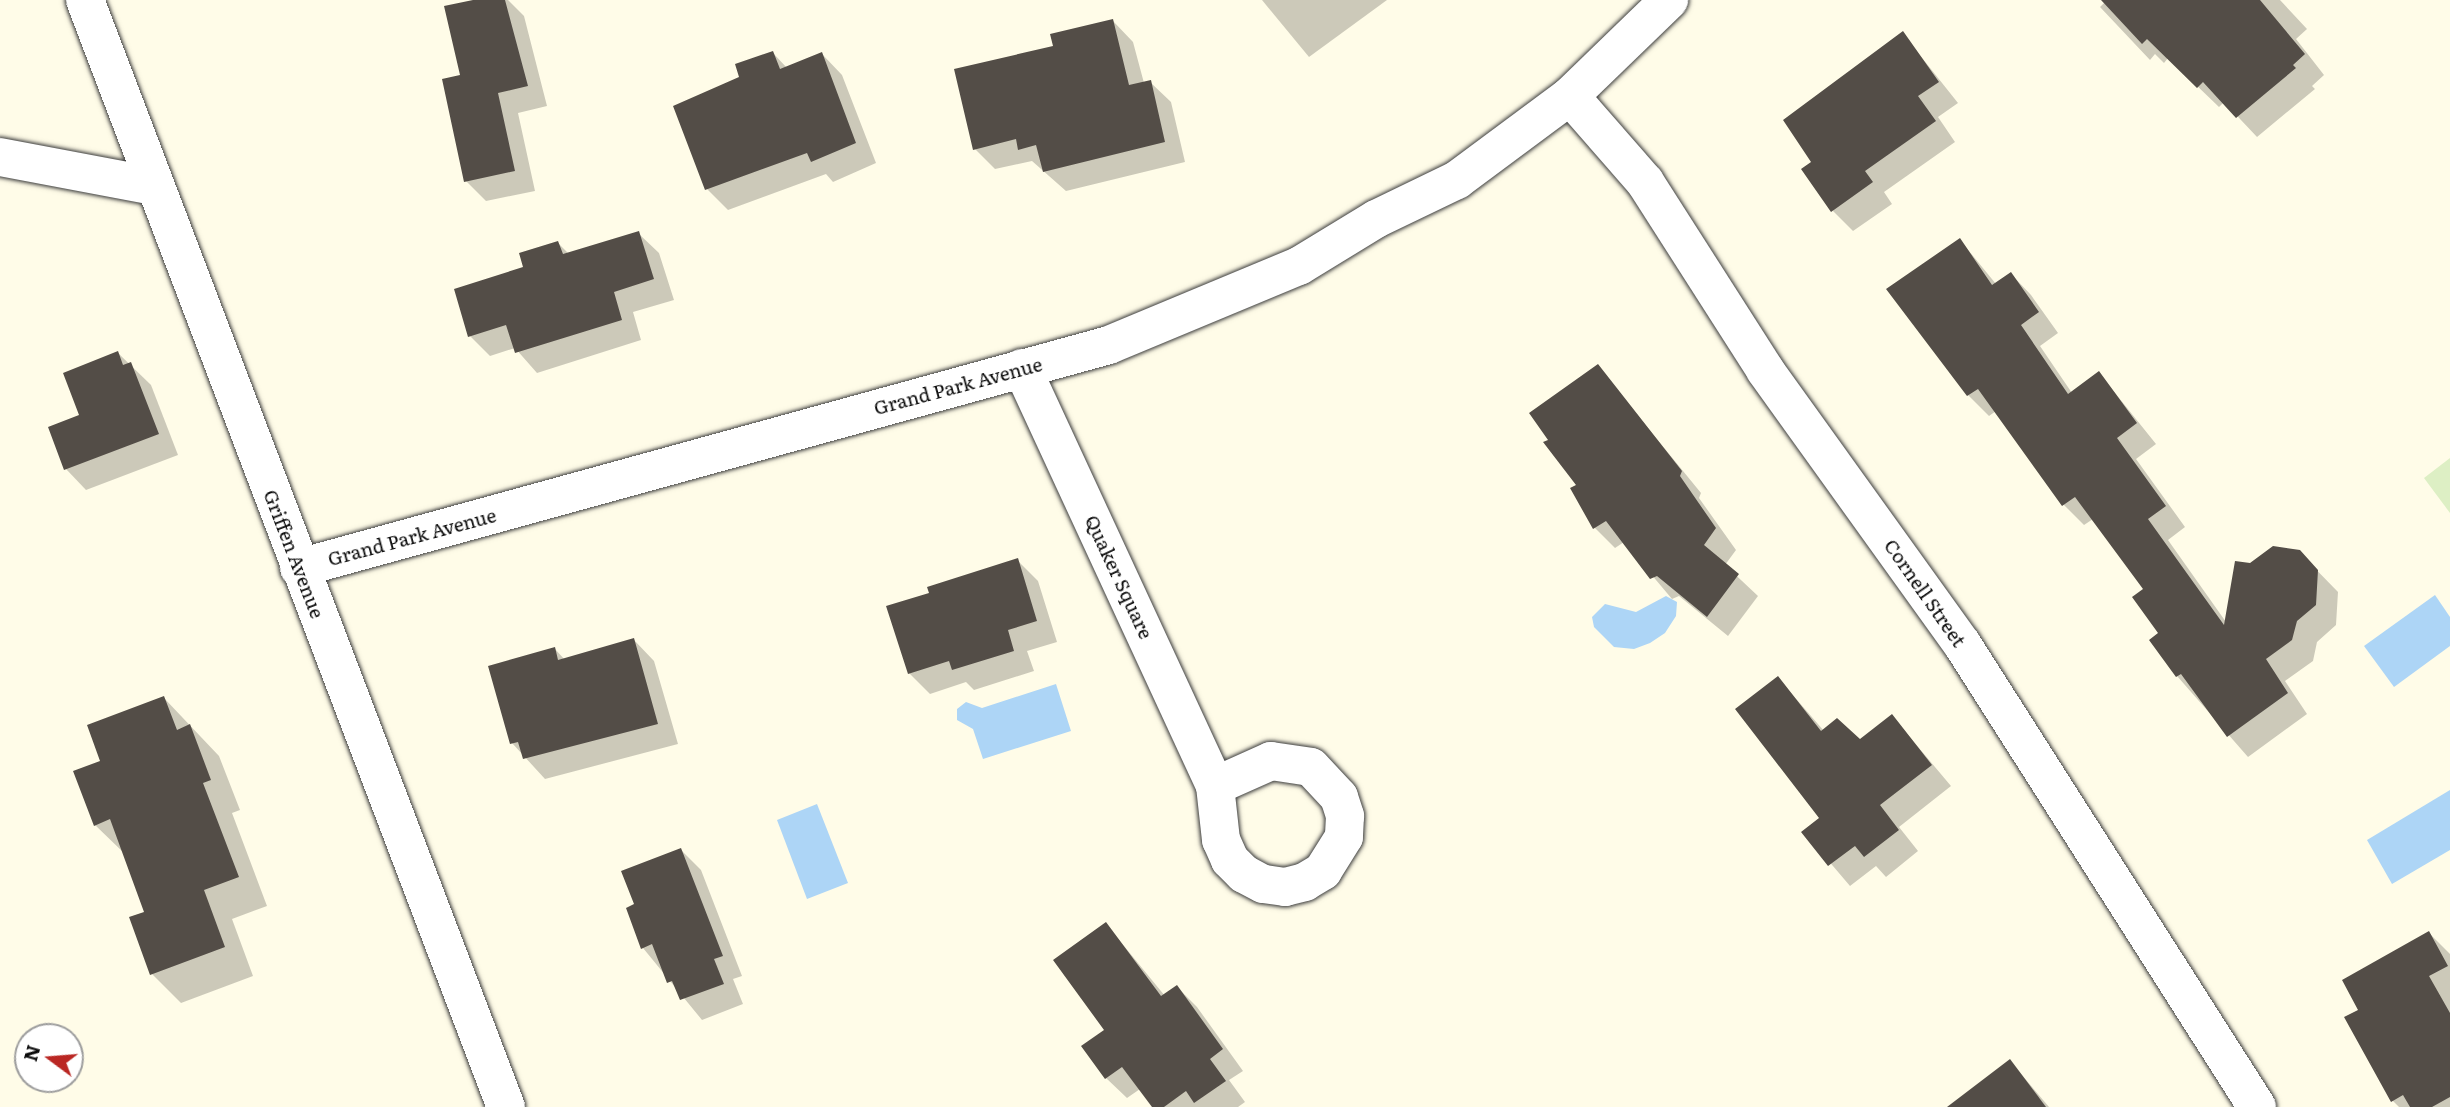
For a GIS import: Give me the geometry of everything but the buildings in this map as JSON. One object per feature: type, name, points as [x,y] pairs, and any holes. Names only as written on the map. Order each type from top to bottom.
[{"type":"street","name":"Griffen Avenue","points":[[85,0],[506,1107]]},
{"type":"street","name":"Grand Park Avenue","points":[[299,568],[1109,345],[1299,266],[1376,219],[1457,180],[1570,96],[1669,0]]},
{"type":"street","name":"Cornell Street","points":[[1570,96],[1645,182],[1766,370],[1962,644],[2257,1107]]},
{"type":"street","points":[[0,157],[154,186]]},
{"type":"street","name":"Quaker Square","points":[[1022,368],[1215,786]]},
{"type":"green space","points":[[2450,458],[2450,513],[2424,478]]},
{"type":"water","points":[[2435,595],[2450,617],[2450,646],[2394,687],[2364,646]]},
{"type":"water","points":[[1666,596],[1677,602],[1676,616],[1665,633],[1650,643],[1634,649],[1614,647],[1594,627],[1592,617],[1605,604],[1636,612]]},
{"type":"water","points":[[1056,684],[1071,731],[983,759],[973,729],[957,720],[957,709],[966,702],[982,708]]},
{"type":"water","points":[[2450,790],[2450,850],[2392,884],[2367,840]]},
{"type":"water","points":[[817,804],[848,883],[807,899],[777,820]]}]
